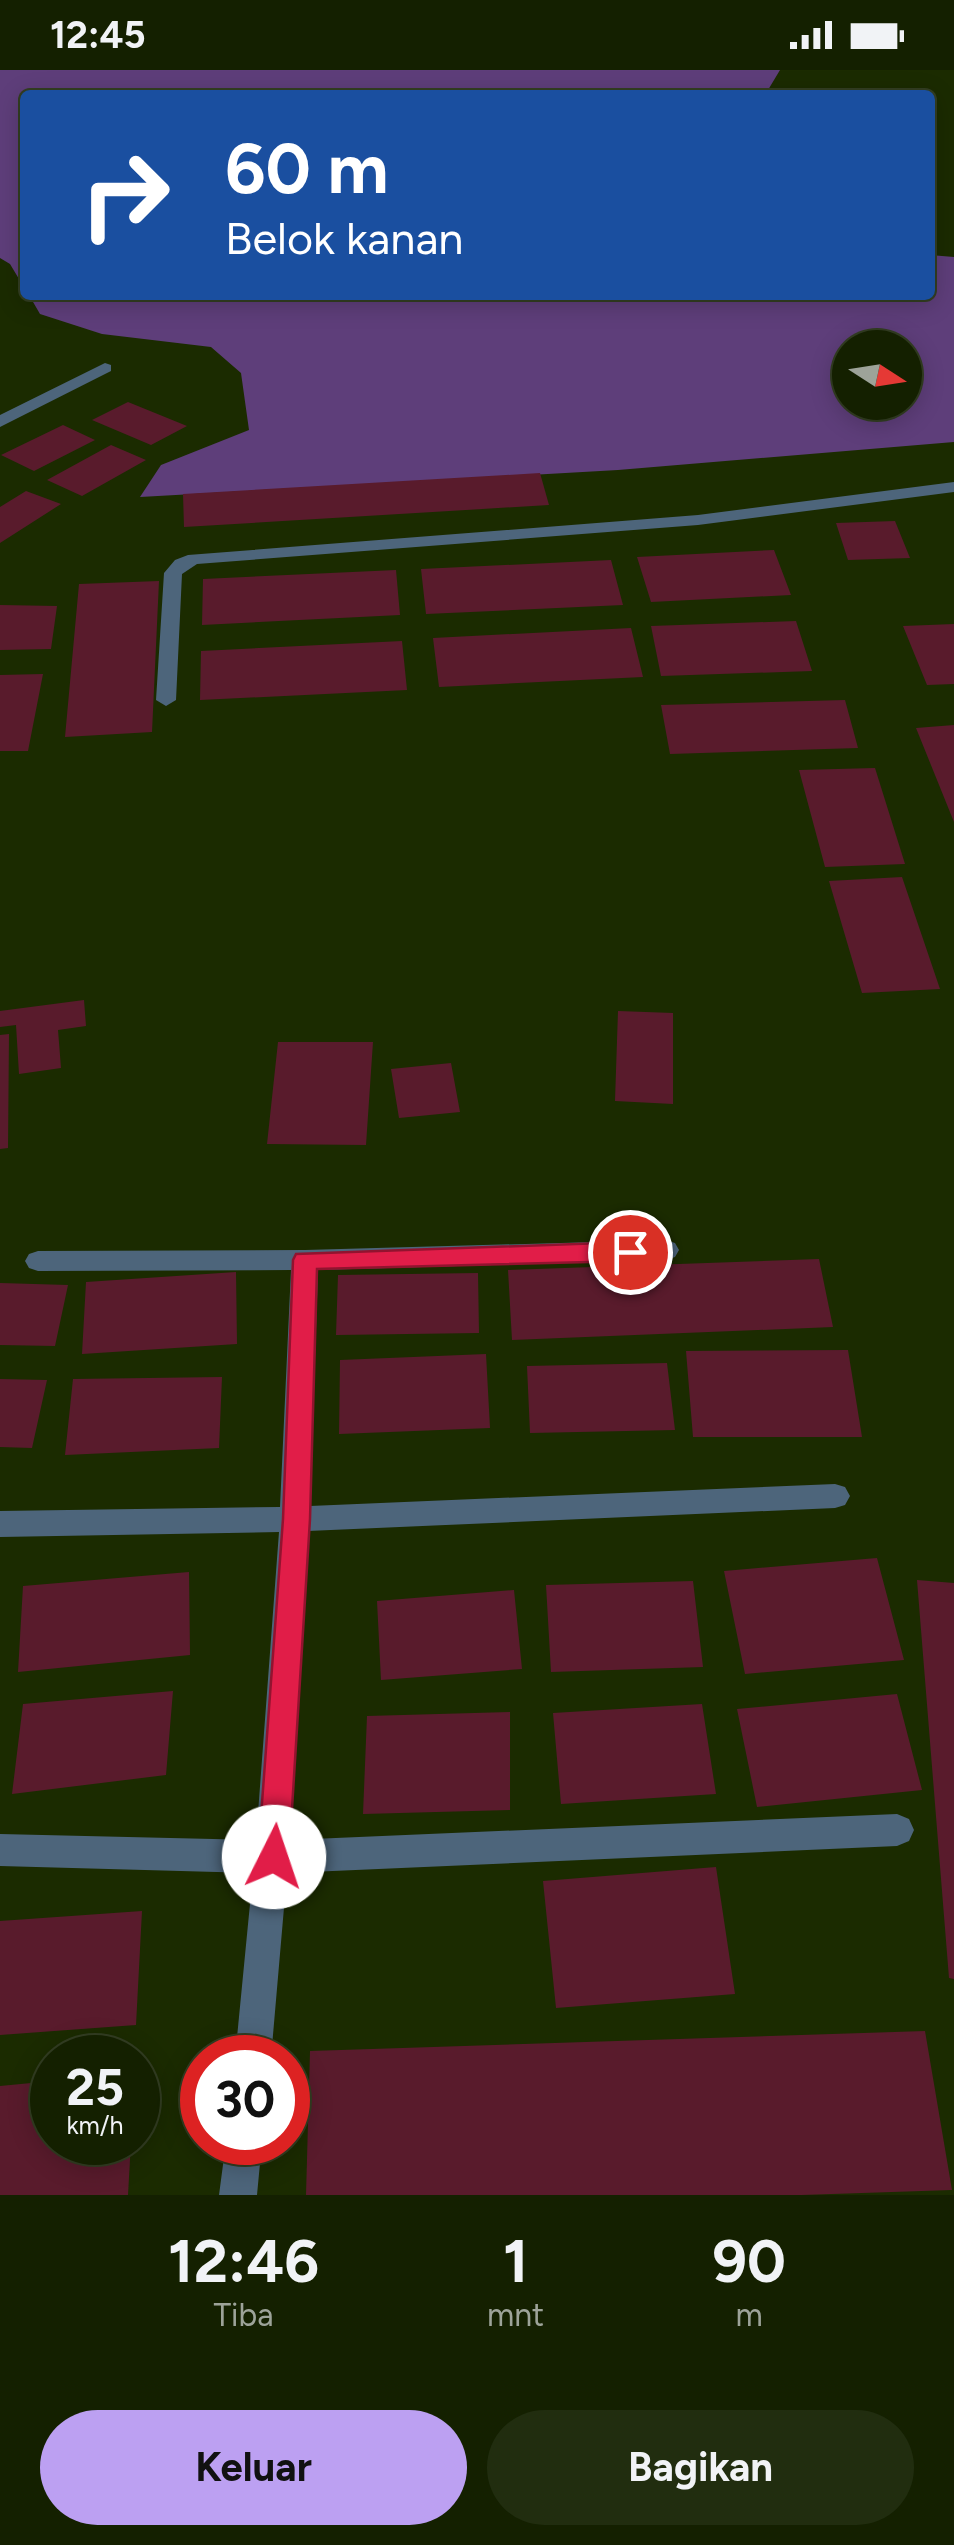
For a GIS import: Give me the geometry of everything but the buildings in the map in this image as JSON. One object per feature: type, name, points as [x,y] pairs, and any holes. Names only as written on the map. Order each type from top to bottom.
[{"type":"street","points":[[0,422],[105,368]]},
{"type":"street","points":[[166,700],[173,573],[181,564],[194,559],[698,520],[954,488]]},
{"type":"street","points":[[38,1261],[305,1260],[666,1250]]},
{"type":"street","points":[[255,2035],[274,1857],[297,1519],[305,1260]]},
{"type":"street","points":[[0,1524],[297,1519],[834,1496]]},
{"type":"street","points":[[0,1850],[274,1857],[897,1830]]},
{"type":"street","points":[[238,2195],[241,2165]]},
{"type":"shaded area","points":[[0,70],[780,70],[768,90],[20,90],[20,281],[10,264],[0,258]]},
{"type":"shaded area","points":[[935,255],[954,257],[954,442],[618,470],[140,497],[161,465],[249,430],[241,373],[211,347],[102,334],[40,314],[32,300],[935,300]]},
{"type":"route","points":[[274,1857],[297,1519],[305,1260],[630,1252]]}]
